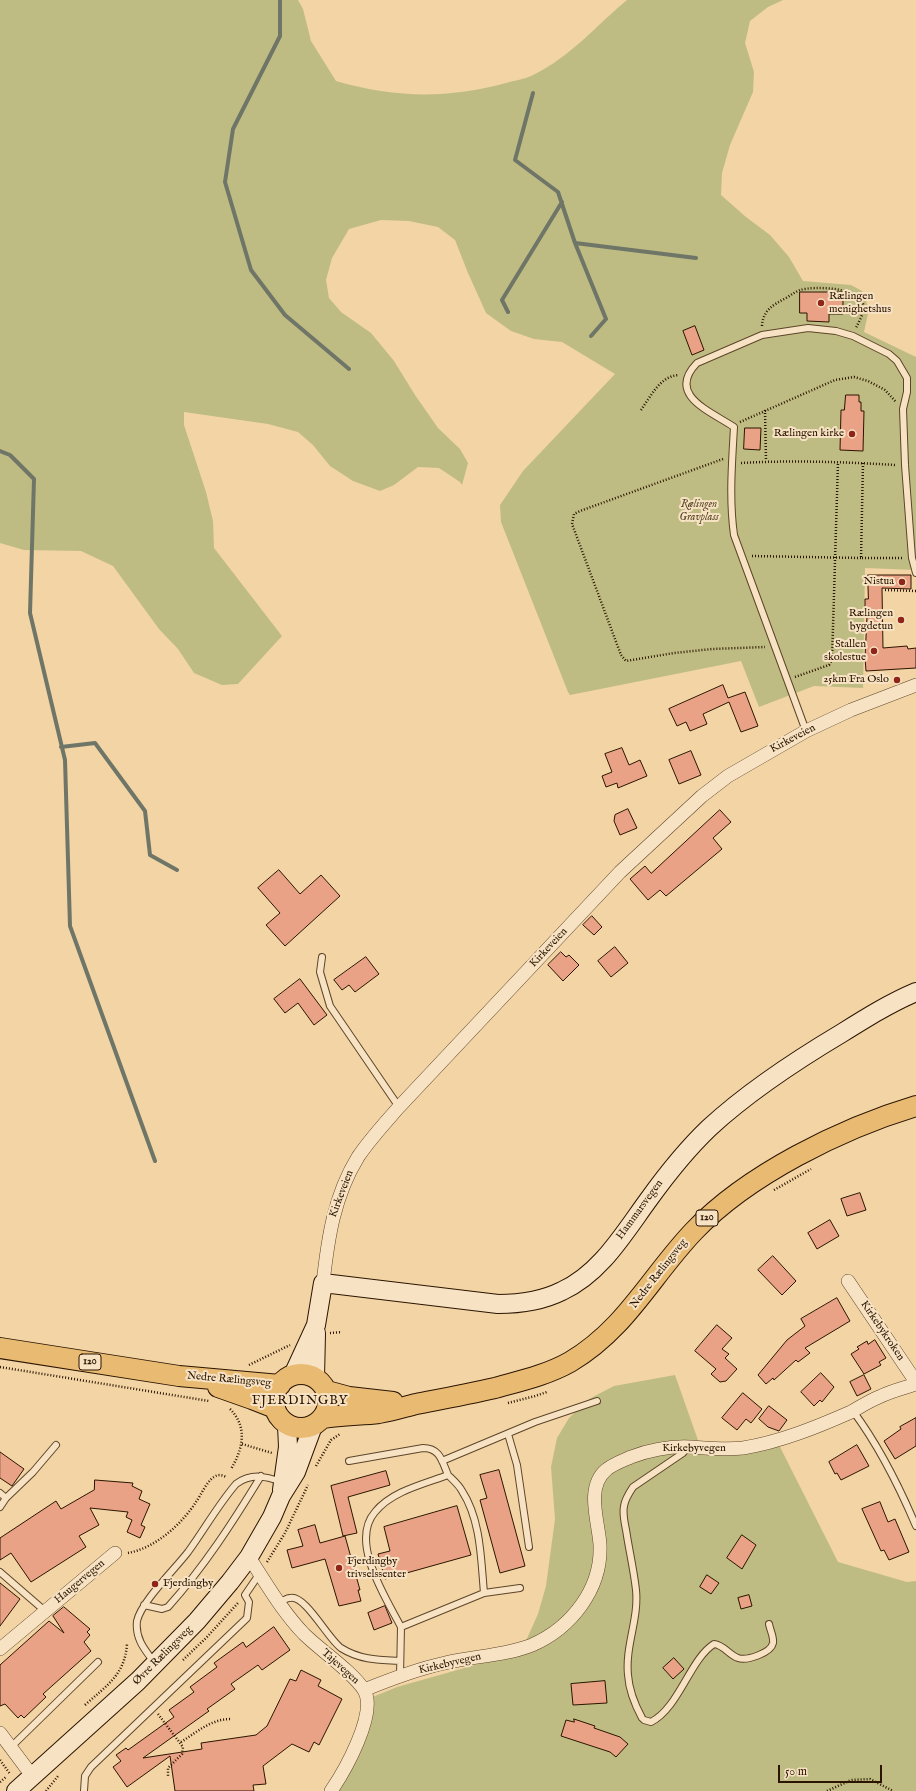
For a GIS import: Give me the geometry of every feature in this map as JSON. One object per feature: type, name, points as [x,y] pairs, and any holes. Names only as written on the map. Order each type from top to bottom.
[{"type":"main road","name":"Nedre Rælingsveg","points":[[318,1422],[380,1413],[415,1404],[460,1396],[546,1373],[569,1362],[609,1333],[638,1301],[690,1236],[725,1203],[787,1162],[846,1131],[892,1113],[916,1106]]},
{"type":"main road","name":"Nedre Rælingsveg","points":[[0,1348],[179,1376],[286,1380]]},
{"type":"main road","name":"120","points":[[286,1380],[304,1374],[321,1384]]},
{"type":"main road","name":"Nedre Rælingsveg","points":[[179,1376],[232,1392],[275,1408]]},
{"type":"main road","points":[[286,1380],[275,1396],[275,1408],[278,1415],[287,1425]]},
{"type":"main road","name":"Nedre Rælingsveg","points":[[321,1384],[365,1400],[415,1404]]},
{"type":"main road","points":[[318,1422],[328,1405],[321,1384]]},
{"type":"main road","name":"120","points":[[287,1425],[300,1429],[318,1422]]},
{"type":"street","name":"Kirkeveien","points":[[321,1384],[316,1325],[329,1231],[342,1188],[351,1170],[370,1140],[399,1107],[620,872],[696,802],[728,776],[806,731],[851,710],[916,685]]},
{"type":"street","name":"Hammarsvegen","points":[[323,1283],[498,1304],[526,1302],[563,1291],[584,1278],[604,1259],[678,1161],[724,1115],[783,1070],[817,1047],[863,1020],[916,992]]},
{"type":"street","name":"Kirkebykroken","points":[[848,1281],[916,1383]]},
{"type":"street","name":"Kirkeveien","points":[[286,1380],[316,1325]]},
{"type":"street","name":"Kirkebyvegen","points":[[364,1690],[400,1676],[444,1663],[512,1651],[532,1645],[551,1634],[578,1610],[586,1598],[596,1576],[600,1547],[595,1489],[601,1476],[614,1465],[639,1454],[662,1448],[743,1448],[786,1438],[853,1411],[880,1396],[916,1383]]},
{"type":"street","name":"Øvre Rælingsveg","points":[[16,1791],[155,1664],[197,1621],[249,1557],[272,1517],[284,1487],[301,1462],[318,1422]]},
{"type":"street","name":"Øvre Rælingsveg","points":[[284,1487],[288,1447],[287,1425]]},
{"type":"street","name":"Haugervegen","points":[[0,1649],[115,1553]]},
{"type":"street","name":"Tajevegen","points":[[249,1557],[279,1603],[303,1634],[350,1674],[364,1690],[367,1703],[364,1724],[347,1765],[331,1791]]},
{"type":"street","points":[[0,1733],[33,1777]]},
{"type":"lane","points":[[806,731],[776,647],[740,556],[734,536],[731,513],[734,426],[695,402],[688,392],[686,381],[688,375],[697,363],[762,335],[808,328],[836,331],[853,336],[889,354],[897,361],[907,378],[907,392],[903,410],[905,466],[912,558],[916,573]]},
{"type":"lane","points":[[322,957],[320,972],[330,1006],[399,1107]]},
{"type":"lane","points":[[442,1460],[553,1415],[597,1401]]},
{"type":"lane","points":[[853,1411],[870,1434],[895,1480],[916,1526]]},
{"type":"lane","points":[[508,1434],[516,1458],[529,1547]]},
{"type":"lane","points":[[0,1507],[6,1498],[33,1472],[56,1445]]},
{"type":"lane","points":[[688,1447],[683,1453],[633,1487],[628,1493],[624,1504],[625,1524],[637,1603],[635,1625],[628,1660],[628,1674],[633,1697],[642,1718],[651,1722],[656,1720],[665,1711],[700,1659],[714,1644],[742,1659],[749,1659],[766,1651],[773,1642],[769,1624]]},
{"type":"lane","points":[[349,1461],[423,1448],[435,1450],[440,1455],[448,1475],[462,1490],[472,1509],[482,1565],[484,1593]]},
{"type":"lane","points":[[400,1676],[401,1627],[376,1581],[366,1546],[366,1528],[375,1511],[384,1503],[404,1491],[448,1475]]},
{"type":"lane","points":[[155,1664],[138,1639],[137,1622],[144,1605],[178,1565],[236,1484],[251,1476],[261,1476],[284,1487]]},
{"type":"lane","points":[[144,1605],[162,1609],[168,1608],[214,1548],[261,1476]]},
{"type":"lane","points":[[0,1493],[6,1498]]},
{"type":"lane","name":"Haugervegen","points":[[0,1572],[45,1610]]},
{"type":"lane","points":[[84,1791],[85,1776],[91,1767],[247,1618],[249,1602],[245,1595],[260,1573]]},
{"type":"lane","points":[[401,1627],[484,1593],[520,1588]]},
{"type":"lane","points":[[279,1603],[290,1598],[300,1600],[306,1605],[333,1641],[349,1652],[369,1659],[400,1660]]},
{"type":"lane","points":[[11,1747],[98,1662]]},
{"type":"path","points":[[762,335],[763,317],[771,306],[800,290],[824,289],[845,291],[855,295],[862,303],[863,310],[853,336]]},
{"type":"path","points":[[641,410],[658,386],[671,376],[688,375]]},
{"type":"path","points":[[734,426],[742,420],[835,380],[854,377],[868,380],[885,390],[903,410]]},
{"type":"path","points":[[765,410],[766,461]]},
{"type":"path","points":[[733,456],[580,511],[574,514],[572,524],[621,655],[626,661],[712,648],[776,647]]},
{"type":"path","points":[[732,463],[766,461],[838,462],[905,466]]},
{"type":"path","points":[[787,680],[831,663],[833,655],[838,462]]},
{"type":"path","points":[[862,558],[863,463]]},
{"type":"path","points":[[740,556],[912,558]]},
{"type":"path","points":[[885,590],[916,591]]},
{"type":"path","points":[[244,1370],[253,1363],[291,1345]]},
{"type":"path","points":[[0,1367],[213,1402]]},
{"type":"path","points":[[229,1408],[241,1425],[242,1433],[242,1444],[231,1469]]},
{"type":"path","points":[[242,1444],[274,1453]]},
{"type":"path","points":[[115,1553],[129,1553],[152,1544],[181,1521],[191,1510],[211,1479],[219,1475],[226,1477]]},
{"type":"path","points":[[260,1573],[285,1533],[310,1480]]},
{"type":"path","points":[[82,1708],[121,1670],[126,1658],[127,1644]]},
{"type":"path","points":[[153,1707],[181,1742],[183,1747],[182,1754],[168,1768],[168,1777]]},
{"type":"path","points":[[181,1742],[212,1722],[221,1719],[231,1719]]},
{"type":"path","points":[[0,1760],[10,1774]]},
{"type":"path","points":[[827,1791],[851,1780],[870,1779],[893,1791]]},
{"type":"green space","name":"Rælingen Gravplass","points":[[0,0],[298,0],[303,9],[311,41],[336,81],[379,91],[442,94],[484,88],[532,76],[548,67],[572,49],[627,0],[783,0],[768,7],[750,21],[745,43],[754,72],[753,92],[730,145],[722,173],[721,195],[746,217],[770,235],[789,257],[803,281],[851,285],[862,291],[869,309],[864,332],[916,357],[916,570],[865,568],[863,688],[814,686],[759,707],[741,661],[570,695],[501,522],[500,505],[523,471],[615,374],[562,342],[534,339],[511,331],[486,313],[455,240],[438,227],[409,221],[381,220],[349,229],[332,258],[326,280],[329,298],[341,312],[371,333],[394,361],[438,428],[460,449],[468,463],[462,485],[460,482],[439,468],[418,467],[394,485],[380,491],[353,481],[330,466],[313,445],[298,432],[268,424],[184,412],[184,425],[206,492],[213,521],[214,548],[282,636],[238,684],[222,685],[194,673],[178,649],[159,629],[113,566],[81,551],[24,550],[0,543]]},
{"type":"green space","points":[[675,1375],[699,1443],[778,1443],[838,1562],[907,1582],[916,1581],[916,1791],[328,1791],[358,1741],[363,1701],[397,1687],[507,1656],[525,1643],[538,1614],[546,1586],[555,1519],[551,1467],[557,1438],[569,1418],[589,1399],[614,1386]]},
{"type":"building","name":"Rælingen menighetshus","points":[[800,292],[843,292],[843,314],[829,314],[829,322],[807,321],[807,313],[800,313]]},
{"type":"building","points":[[695,326],[704,350],[692,355],[683,331]]},
{"type":"building","name":"Rælingen kirke","points":[[846,395],[859,395],[861,411],[864,411],[863,451],[840,450],[841,410],[844,410]]},
{"type":"building","points":[[745,428],[761,428],[760,450],[744,449]]},
{"type":"building","points":[[868,575],[911,575],[911,589],[882,588],[883,648],[907,646],[908,649],[916,648],[916,668],[866,671],[865,658],[867,616],[865,616],[865,599],[868,599]]},
{"type":"building","points":[[723,685],[728,698],[745,692],[758,726],[741,732],[729,702],[703,714],[707,724],[690,731],[686,722],[677,726],[669,709]]},
{"type":"building","points":[[622,748],[629,765],[640,760],[647,776],[618,788],[617,783],[606,787],[602,776],[612,772],[605,754]]},
{"type":"building","points":[[691,751],[701,775],[679,784],[669,760]]},
{"type":"building","points":[[628,809],[637,828],[620,835],[614,821],[615,815]]},
{"type":"building","points":[[720,810],[731,822],[713,838],[722,849],[666,896],[660,890],[648,900],[630,879],[645,866],[651,873]]},
{"type":"building","points":[[279,870],[300,894],[321,875],[340,896],[285,946],[266,925],[280,913],[258,888]]},
{"type":"building","points":[[592,916],[602,927],[594,935],[583,925]]},
{"type":"building","points":[[615,947],[628,963],[611,977],[598,961]]},
{"type":"building","points":[[561,952],[566,957],[569,955],[579,965],[563,981],[548,965]]},
{"type":"building","points":[[366,957],[379,974],[355,992],[349,985],[342,990],[334,980]]},
{"type":"building","points":[[300,979],[327,1015],[314,1025],[298,1003],[285,1013],[274,999]]},
{"type":"building","points":[[860,1193],[866,1210],[847,1216],[841,1199]]},
{"type":"building","points":[[830,1220],[839,1236],[817,1249],[808,1233]]},
{"type":"building","points":[[773,1256],[796,1281],[782,1295],[758,1270]]},
{"type":"building","points":[[837,1298],[850,1321],[805,1348],[810,1353],[798,1362],[796,1360],[774,1380],[773,1378],[766,1384],[758,1375],[787,1340],[805,1326],[801,1319]]},
{"type":"building","points":[[717,1325],[732,1338],[722,1349],[729,1354],[725,1358],[737,1369],[726,1381],[720,1382],[711,1374],[716,1369],[695,1351]]},
{"type":"building","points":[[875,1340],[886,1358],[879,1362],[881,1365],[864,1374],[851,1354],[859,1349],[857,1347],[867,1341],[868,1344]]},
{"type":"building","points":[[821,1373],[834,1387],[822,1402],[820,1400],[814,1406],[801,1392]]},
{"type":"building","points":[[864,1375],[871,1389],[857,1396],[850,1382]]},
{"type":"building","points":[[743,1393],[762,1409],[751,1423],[746,1419],[737,1430],[722,1418]]},
{"type":"building","points":[[769,1406],[787,1420],[779,1431],[768,1427],[759,1419]]},
{"type":"building","points":[[916,1418],[916,1446],[895,1459],[884,1441],[901,1429],[900,1427]]},
{"type":"building","points":[[857,1445],[869,1466],[841,1480],[837,1473],[835,1474],[829,1462]]},
{"type":"building","points":[[0,1452],[24,1469],[12,1486],[0,1478]]},
{"type":"building","points":[[499,1470],[525,1566],[500,1573],[480,1500],[487,1498],[480,1475]]},
{"type":"building","points":[[386,1471],[390,1485],[348,1497],[357,1533],[343,1536],[331,1486]]},
{"type":"building","points":[[95,1480],[133,1483],[132,1486],[142,1491],[139,1499],[150,1504],[141,1525],[145,1527],[140,1538],[127,1532],[132,1520],[126,1517],[128,1512],[90,1508],[99,1525],[79,1536],[86,1547],[31,1582],[11,1553],[0,1560],[0,1538],[56,1501],[61,1509],[94,1490]]},
{"type":"building","points":[[880,1502],[888,1522],[895,1519],[909,1552],[889,1560],[884,1550],[881,1551],[862,1509]]},
{"type":"building","points":[[457,1506],[471,1555],[385,1579],[378,1554],[390,1551],[384,1527]]},
{"type":"building","points":[[315,1525],[320,1543],[345,1536],[360,1590],[358,1590],[361,1601],[339,1606],[325,1559],[292,1568],[287,1550],[303,1546],[298,1530]]},
{"type":"building","points":[[742,1535],[756,1545],[742,1569],[727,1558]]},
{"type":"building","points":[[707,1575],[719,1583],[711,1594],[700,1587]]},
{"type":"building","points":[[0,1583],[20,1599],[0,1626]]},
{"type":"building","points":[[749,1595],[752,1606],[741,1609],[738,1598]]},
{"type":"building","points":[[385,1606],[392,1623],[374,1630],[368,1613]]},
{"type":"building","points":[[64,1607],[90,1629],[87,1632],[90,1635],[84,1642],[91,1651],[43,1694],[46,1697],[24,1718],[21,1715],[18,1718],[5,1704],[0,1706],[0,1665],[49,1621],[64,1633],[53,1616]]},
{"type":"building","points":[[274,1627],[290,1650],[262,1670],[258,1665],[231,1684],[235,1689],[207,1709],[209,1711],[143,1758],[202,1749],[201,1743],[256,1735],[267,1726],[290,1679],[296,1681],[301,1670],[321,1680],[318,1686],[342,1699],[319,1745],[314,1742],[309,1752],[292,1744],[263,1766],[266,1784],[253,1785],[254,1791],[175,1791],[170,1756],[127,1787],[113,1767],[121,1761],[116,1755],[126,1748],[128,1750],[174,1717],[169,1710],[194,1692],[190,1687],[217,1667],[214,1663],[243,1642],[246,1647]]},
{"type":"building","points":[[674,1658],[684,1669],[673,1679],[663,1668]]},
{"type":"building","points":[[605,1681],[607,1703],[573,1705],[571,1684]]},
{"type":"building","points":[[574,1719],[620,1737],[628,1744],[616,1757],[610,1752],[561,1736],[566,1720],[574,1722]]},
{"type":"waterway","points":[[280,0],[280,36],[233,129],[225,182],[251,270],[285,315],[349,369]]},
{"type":"waterway","points":[[533,93],[515,160],[558,192],[575,243],[606,319],[591,336]]},
{"type":"waterway","points":[[508,312],[502,300],[562,202]]},
{"type":"waterway","points":[[575,243],[696,258]]},
{"type":"waterway","points":[[0,451],[10,455],[34,479],[30,613],[65,760],[70,926],[155,1161]]},
{"type":"waterway","points":[[61,747],[95,743],[145,811],[150,855],[177,870]]},
{"type":"place","name":"Rælingen menighetshus","points":[[821,303]]},
{"type":"place","name":"Rælingen kirke","points":[[852,434]]},
{"type":"place","name":"Nistua","points":[[902,582]]},
{"type":"place","name":"Rælingen bygdetun","points":[[901,620]]},
{"type":"place","name":"Stallen skolestue","points":[[874,651]]},
{"type":"place","name":"25km Fra Oslo","points":[[897,680]]},
{"type":"place","name":"Fjerdingby trivselssenter","points":[[339,1568]]},
{"type":"place","name":"Fjerdingby","points":[[155,1584]]},
{"type":"district","name":"FJERDINGBY","points":[[300,1401]]}]
